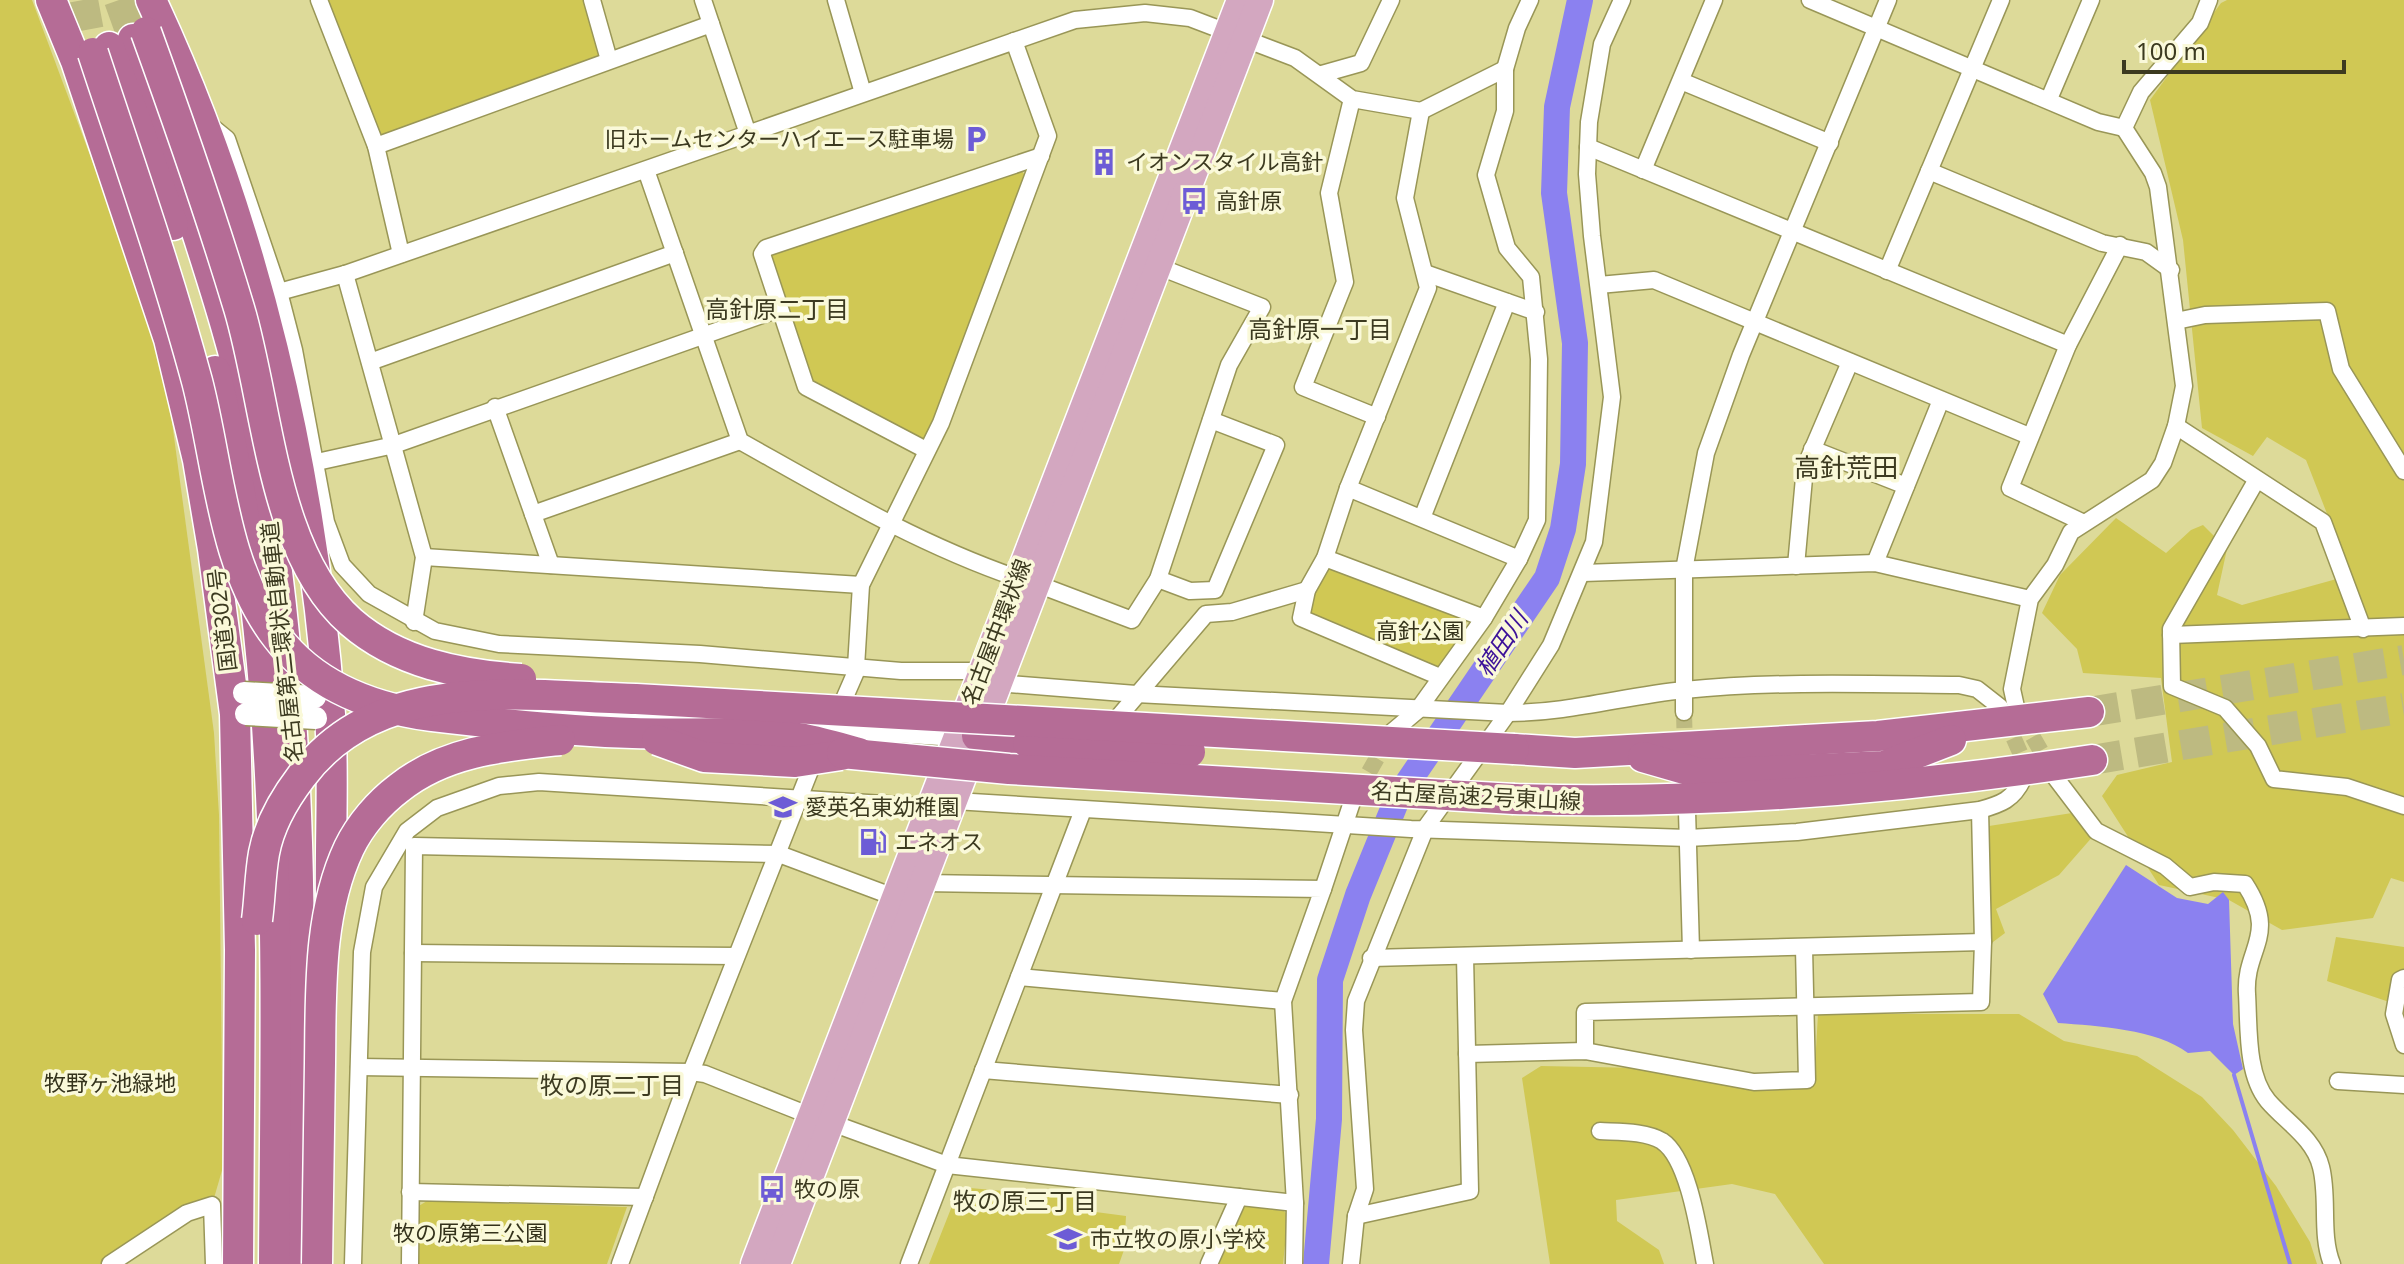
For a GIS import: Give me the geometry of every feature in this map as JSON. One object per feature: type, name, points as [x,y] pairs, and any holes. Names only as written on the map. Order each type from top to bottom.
[{"type":"highway","name":"国道302号","points":[[51,0],[76,61],[169,339],[201,475],[239,704],[238,1264]]},
{"type":"highway","points":[[151,0],[199,117],[239,230],[281,388],[308,524],[322,708],[330,1264]]},
{"type":"highway","points":[[120,43],[201,185],[240,312],[284,499],[306,560],[325,593],[351,622],[391,649],[471,674],[796,698],[864,712]]},
{"type":"highway","points":[[120,43],[168,277],[198,385],[236,552],[253,602],[277,639],[301,663],[344,693],[383,707],[429,715],[623,732]]},
{"type":"highway","name":"名古屋第二環状自動車道","points":[[120,43],[209,343],[246,522],[261,643],[275,877],[274,1264]]},
{"type":"highway","name":"名古屋第二環状自動車道","points":[[120,43],[228,337],[251,426],[270,526],[294,731],[300,874],[295,1264]]},
{"type":"highway","points":[[252,1264],[257,920],[264,851],[285,798],[313,761],[335,739],[395,707],[432,699],[501,695],[864,712]]},
{"type":"highway","points":[[2000,711],[2089,712]]},
{"type":"highway","name":"名古屋高速2号東山線","points":[[623,732],[799,738],[859,753],[1009,769],[1514,776],[1575,753],[1622,751],[2000,711]]},
{"type":"highway","name":"名古屋高速2号東山線","points":[[864,712],[1514,776],[1683,806],[1860,790],[2092,760]]},
{"type":"highway","points":[[317,1264],[321,970],[331,902],[349,848],[369,817],[399,787],[433,767],[473,752],[623,732]]},
{"type":"highway","points":[[964,743],[1514,776]]},
{"type":"main road","name":"名古屋中環状線","points":[[754,1264],[821,1120],[923,883],[943,804],[988,677],[1157,266],[1237,34],[1240,0]]},
{"type":"main road","name":"名古屋中環状線","points":[[1027,581],[1237,34],[1260,0]]},
{"type":"main road","name":"名古屋中環状線","points":[[777,1264],[894,897],[943,804]]},
{"type":"street","points":[[319,0],[376,146],[401,254]]},
{"type":"street","points":[[592,0],[609,60]]},
{"type":"street","points":[[703,0],[748,134]]},
{"type":"street","points":[[836,0],[863,93]]},
{"type":"street","points":[[1322,74],[1361,63],[1391,0]]},
{"type":"street","points":[[1392,732],[1424,711],[1440,677],[1484,618],[1519,559],[1537,520],[1540,418],[1536,312],[1531,277],[1507,248],[1486,175],[1505,111],[1505,69],[1517,28],[1530,0]]},
{"type":"street","points":[[1351,1264],[1356,1216],[1365,1189],[1355,1011],[1371,958],[1418,828],[1508,713],[1551,645],[1594,542],[1612,397],[1591,221],[1588,147],[1593,84],[1602,44],[1622,0]]},
{"type":"street","points":[[1643,170],[1714,0]]},
{"type":"street","points":[[199,117],[227,139],[279,292],[317,462],[326,522],[342,565],[369,594],[414,622],[461,639],[988,677],[1136,694],[1424,711],[1542,713],[1684,690],[1828,684],[1959,685],[1977,689],[2000,711],[2012,689],[2030,599],[2055,565],[2071,532],[2152,480],[2163,463],[2176,426],[2184,386],[2171,270],[2153,173],[2124,128],[2098,122],[1878,26],[1810,0]]},
{"type":"street","points":[[1684,712],[1684,570],[1706,453],[1741,355],[1757,323],[1888,0]]},
{"type":"street","points":[[1887,271],[2001,0]]},
{"type":"street","points":[[2049,99],[2091,0]]},
{"type":"street","points":[[2124,128],[2141,92],[2200,23],[2209,0]]},
{"type":"street","points":[[279,292],[345,274],[1075,20],[1125,7],[1190,18],[1237,34],[1295,58],[1322,74],[1352,99],[1421,111],[1505,69]]},
{"type":"street","points":[[376,146],[711,24]]},
{"type":"street","points":[[620,1264],[736,956],[799,798],[857,667],[861,585],[926,450],[985,310],[1048,136],[1014,41]]},
{"type":"street","points":[[1681,81],[1830,143]]},
{"type":"street","points":[[1352,99],[1329,193],[1345,282],[1303,387],[1377,417]]},
{"type":"street","points":[[1421,111],[1405,198],[1428,288],[1348,488],[1325,558],[1307,590],[1301,618],[1440,677]]},
{"type":"street","points":[[1588,147],[2068,345]]},
{"type":"street","points":[[926,450],[806,387],[762,261],[766,248],[1041,156]]},
{"type":"street","points":[[646,170],[740,441],[889,525],[958,558],[1132,620],[1158,579],[1229,365],[1262,307],[1157,266]]},
{"type":"street","points":[[1929,171],[2102,243],[2146,252],[2171,270]]},
{"type":"street","points":[[2084,523],[2010,488],[2068,345],[2120,245]]},
{"type":"street","points":[[370,362],[675,253]]},
{"type":"street","points":[[1425,273],[1536,312]]},
{"type":"street","points":[[345,274],[424,557],[414,622]]},
{"type":"street","points":[[1599,285],[1654,280],[2029,436]]},
{"type":"street","points":[[1422,518],[1507,302]]},
{"type":"street","points":[[317,462],[394,445],[779,309]]},
{"type":"street","points":[[2176,321],[2205,315],[2327,311],[2341,369],[2404,471]]},
{"type":"street","points":[[1796,566],[1805,467],[1850,362]]},
{"type":"street","points":[[1875,563],[1941,400]]},
{"type":"street","points":[[495,407],[551,565]]},
{"type":"street","points":[[1158,579],[1190,591],[1215,590],[1276,445],[1211,420]]},
{"type":"street","points":[[2176,426],[2323,522],[2363,629]]},
{"type":"street","points":[[533,514],[740,441]]},
{"type":"street","points":[[1812,449],[1906,486]]},
{"type":"street","points":[[2256,481],[2171,629],[2172,686],[2225,708],[2258,746],[2274,779],[2347,787],[2404,806]]},
{"type":"street","points":[[1348,488],[1519,559]]},
{"type":"street","points":[[424,557],[861,585]]},
{"type":"street","points":[[1325,558],[1484,618]]},
{"type":"street","points":[[1583,573],[1875,563],[2030,599]]},
{"type":"street","points":[[1096,739],[1119,719],[1136,694],[1206,614],[1232,612],[1307,590]]},
{"type":"street","points":[[2171,635],[2404,626]]},
{"type":"street","points":[[239,704],[964,743]]},
{"type":"street","points":[[2055,777],[2096,831],[2165,866],[2190,887],[2214,882],[2245,884],[2259,906],[2259,942],[2246,989],[2254,1070],[2267,1100],[2313,1147],[2321,1167],[2332,1264]]},
{"type":"street","points":[[353,1264],[362,952],[374,887],[437,808],[499,786],[539,782],[799,798],[1688,838],[1797,832],[1980,810],[2004,803],[2016,793],[2023,779]]},
{"type":"street","points":[[1294,1264],[1295,1203],[1283,1001],[1323,889],[1352,824],[1352,802]]},
{"type":"street","points":[[1683,806],[1688,838],[1691,950]]},
{"type":"street","points":[[909,1264],[1083,810]]},
{"type":"street","points":[[1585,1051],[1585,1012],[1981,1002],[1980,810]]},
{"type":"street","points":[[409,840],[779,854],[894,897]]},
{"type":"street","points":[[409,840],[413,953],[410,1264]]},
{"type":"street","points":[[923,883],[1323,889]]},
{"type":"street","points":[[1371,958],[1983,942]]},
{"type":"street","points":[[1467,1054],[1585,1051],[1754,1082],[1807,1080],[1804,948]]},
{"type":"street","points":[[413,953],[736,956]]},
{"type":"street","points":[[1356,1216],[1470,1191],[1465,956]]},
{"type":"street","points":[[1019,977],[1283,1001]]},
{"type":"street","points":[[2402,1038],[2394,1014],[2400,980],[2404,978]]},
{"type":"street","points":[[359,1067],[705,1074],[947,1165],[1295,1203]]},
{"type":"street","points":[[983,1070],[1290,1095]]},
{"type":"street","points":[[2338,1081],[2404,1085]]},
{"type":"street","points":[[1600,1131],[1640,1134],[1663,1141],[1681,1169],[1694,1205],[1705,1264]]},
{"type":"street","points":[[410,1192],[645,1197]]},
{"type":"street","points":[[1209,1264],[1239,1197]]},
{"type":"street","points":[[110,1264],[187,1213],[212,1205],[214,1264]]},
{"type":"green space","name":"牧野ヶ池緑地","points":[[0,0],[32,0],[162,348],[214,733],[219,815],[223,1167],[212,1205],[110,1264],[0,1264]]},
{"type":"green space","points":[[326,0],[586,0],[602,57],[380,139]]},
{"type":"green space","points":[[2227,0],[2404,0],[2404,882],[2391,878],[2373,918],[2282,930],[2229,900],[2159,885],[2102,796],[2117,775],[2172,762],[2161,678],[2083,673],[2077,649],[2042,613],[2060,575],[2116,518],[2166,553],[2191,530],[2203,525],[2227,549],[2217,595],[2242,605],[2351,575],[2306,460],[2267,437],[2253,456],[2202,428],[2183,240],[2150,100],[2221,3]]},
{"type":"green space","points":[[1019,168],[1026,176],[927,438],[920,438],[811,382],[768,260],[771,252]]},
{"type":"green space","name":"高針公園","points":[[1333,567],[1468,620],[1443,665],[1435,667],[1313,615],[1310,610],[1322,572]]},
{"type":"green space","points":[[2072,813],[2081,826],[2094,835],[2059,875],[1996,909],[2005,933],[1989,945],[1989,826]]},
{"type":"green space","points":[[2336,937],[2404,947],[2404,1007],[2327,981]]},
{"type":"green space","points":[[1818,1014],[2019,1014],[2064,1041],[2137,1056],[2202,1097],[2233,1130],[2276,1186],[2310,1242],[2317,1264],[1824,1264],[1775,1194],[1732,1184],[1616,1200],[1617,1221],[1659,1250],[1664,1264],[1550,1264],[1522,1078],[1541,1066],[1641,1068],[1814,1084]]},
{"type":"green space","name":"市立牧の原小学校","points":[[970,1188],[1073,1197],[1073,1209],[1126,1216],[1124,1250],[1119,1264],[929,1264],[954,1201]]},
{"type":"green space","name":"牧の原第三公園","points":[[427,1201],[627,1207],[607,1264],[417,1264],[417,1207]]},
{"type":"green space","points":[[1245,1206],[1284,1211],[1288,1216],[1283,1264],[1219,1264]]},
{"type":"shaded area","points":[[2126,865],[2177,898],[2208,904],[2223,892],[2229,900],[2233,1024],[2243,1069],[2234,1075],[2210,1051],[2188,1053],[2143,1034],[2108,1027],[2058,1023],[2043,994]]},
{"type":"waterway","name":"植田川","points":[[1316,1264],[1329,1119],[1330,980],[1358,895],[1398,797],[1547,578],[1563,529],[1573,464],[1575,343],[1554,193],[1557,107],[1580,0]]},
{"type":"waterway","points":[[2234,1075],[2290,1264]]},
{"type":"tunnel","points":[[83,0],[93,53]]},
{"type":"tunnel","points":[[119,0],[133,39]]},
{"type":"tunnel","points":[[2089,712],[2404,660]]},
{"type":"tunnel","points":[[2092,760],[2404,708]]},
{"type":"tunnel","points":[[1684,712],[1685,751]]},
{"type":"tunnel","points":[[2004,716],[2022,757],[2023,777]]},
{"type":"tunnel","points":[[2021,716],[2051,769]]},
{"type":"tunnel","points":[[1357,793],[1389,737]]},
{"type":"place","name":"旧ホームセンターハイエース駐車場","points":[[976,139]]},
{"type":"place","name":"イオンスタイル高針","points":[[1104,162]]},
{"type":"place","name":"高針原","points":[[1194,201]]},
{"type":"place","name":"愛英名東幼稚園","points":[[783,807]]},
{"type":"place","name":"エネオス","points":[[873,842]]},
{"type":"place","name":"牧の原","points":[[772,1189]]},
{"type":"place","name":"市立牧の原小学校","points":[[1068,1239]]},
{"type":"district","name":"高針原二丁目","points":[[777,310]]},
{"type":"district","name":"高針原一丁目","points":[[1320,330]]},
{"type":"district","name":"高針荒田","points":[[1846,468]]},
{"type":"district","name":"牧の原二丁目","points":[[612,1086]]},
{"type":"district","name":"牧の原三丁目","points":[[1025,1202]]}]
